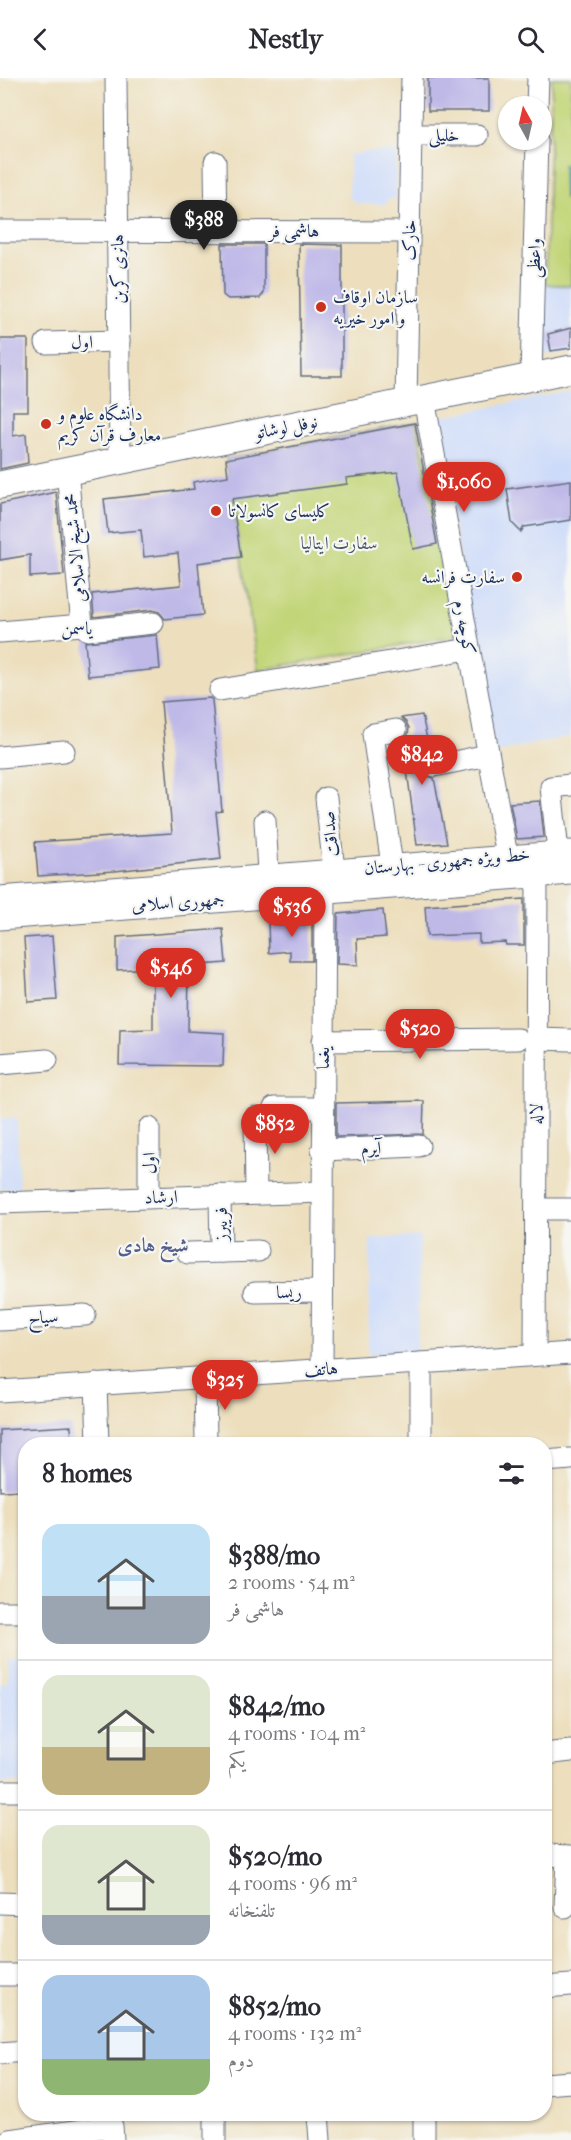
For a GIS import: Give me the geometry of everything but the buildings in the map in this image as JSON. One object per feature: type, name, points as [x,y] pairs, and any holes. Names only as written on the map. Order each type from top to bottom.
[{"type":"main road","name":"نوفل لوشاتو","points":[[0,485],[571,369]]},
{"type":"main road","name":"جمهوری اسلامی","points":[[0,916],[269,885],[332,883],[393,875],[560,864]]},
{"type":"street","name":"هانری کربن","points":[[116,78],[120,461]]},
{"type":"street","name":"خارک","points":[[412,78],[409,232],[415,401]]},
{"type":"street","points":[[537,96],[538,78]]},
{"type":"street","name":"خلیلی","points":[[411,135],[477,135]]},
{"type":"street","name":"واعظی","points":[[531,377],[537,150]]},
{"type":"street","points":[[215,162],[216,231]]},
{"type":"street","name":"هاشمی فر","points":[[0,231],[409,232]]},
{"type":"street","name":"اول","points":[[46,343],[119,341]]},
{"type":"street","name":"کوچه رم","points":[[415,401],[469,649],[508,866]]},
{"type":"street","name":"محمد شیخ الاسلامی","points":[[68,471],[82,625]]},
{"type":"street","name":"یاسمن","points":[[0,632],[82,625],[88,630],[153,624]]},
{"type":"street","points":[[220,690],[469,649]]},
{"type":"street","points":[[393,875],[373,734],[396,730]]},
{"type":"street","points":[[0,757],[64,751]]},
{"type":"street","points":[[434,766],[488,754]]},
{"type":"street","name":"لاله","points":[[535,1355],[536,1209],[527,1039],[560,864],[551,787],[571,785]]},
{"type":"street","name":"صداقت","points":[[326,798],[332,883]]},
{"type":"street","points":[[0,897],[269,885],[266,821]]},
{"type":"street","name":"یغما","points":[[322,1369],[323,1041],[332,883]]},
{"type":"street","points":[[323,1041],[571,1040]]},
{"type":"street","points":[[0,1064],[47,1060]]},
{"type":"street","points":[[256,1194],[265,1113],[322,1108]]},
{"type":"street","name":"اول","points":[[149,1128],[149,1197]]},
{"type":"street","name":"آیرم","points":[[322,1150],[419,1146]]},
{"type":"street","name":"ارشاد","points":[[0,1203],[322,1191]]},
{"type":"street","name":"فریبرز","points":[[220,1195],[221,1252]]},
{"type":"street","points":[[536,1209],[571,1209]]},
{"type":"street","points":[[188,1253],[258,1251]]},
{"type":"street","name":"ریسا","points":[[255,1292],[322,1291]]},
{"type":"street","name":"سیاح","points":[[0,1320],[85,1315]]},
{"type":"street","name":"هاتف","points":[[0,1391],[571,1353]]},
{"type":"street","points":[[421,1363],[422,1437]]},
{"type":"street","points":[[205,1377],[206,1437]]},
{"type":"street","points":[[96,1384],[98,1437]]},
{"type":"street","points":[[552,1460],[571,1459]]},
{"type":"street","points":[[0,1612],[18,1612]]},
{"type":"street","points":[[552,1753],[571,1751]]},
{"type":"street","points":[[0,1791],[18,1791]]},
{"type":"street","points":[[552,1855],[569,1856],[565,1907]]},
{"type":"street","points":[[0,1903],[18,1904]]},
{"type":"street","points":[[0,1975],[18,1975]]},
{"type":"street","points":[[552,1986],[571,1984]]},
{"type":"street","points":[[0,2053],[18,2051]]},
{"type":"street","points":[[552,2083],[571,2082]]},
{"type":"street","points":[[215,2121],[215,2140]]},
{"type":"street","points":[[319,2121],[320,2140]]},
{"type":"street","points":[[424,2121],[424,2140]]},
{"type":"street","points":[[9,2140],[112,2126],[113,2140]]},
{"type":"shaded area","points":[[396,151],[396,199],[387,199],[387,204],[355,204],[355,199],[349,199],[349,154]]},
{"type":"shaded area","points":[[545,284],[571,286],[571,352],[540,358]]},
{"type":"shaded area","name":"سفارت فرانسه","points":[[571,391],[571,736],[496,752],[434,418]]},
{"type":"shaded area","points":[[17,1118],[19,1189],[0,1189],[0,1119]]},
{"type":"shaded area","points":[[420,1236],[417,1352],[368,1354],[370,1239]]},
{"type":"shaded area","points":[[8,1656],[18,1656],[18,1783],[0,1783],[0,1683],[7,1683]]},
{"type":"green space","points":[[552,78],[571,78],[571,286],[545,284],[550,150],[552,150]]},
{"type":"green space","name":"سفارت ایتالیا","points":[[417,422],[459,635],[258,670],[226,459]]},
{"type":"water","points":[[571,164],[571,198],[564,198],[563,165]]},
{"type":"place","name":"سازمان اوقاف و امور خيريه","points":[[321,307]]},
{"type":"place","name":"دانشگاه علوم و معارف قرآن کریم","points":[[46,424]]},
{"type":"place","name":"کلیسای کانسولاتا","points":[[216,511]]},
{"type":"place","name":"سفارت فرانسه","points":[[517,577]]},
{"type":"district","name":"شیخ هادی","points":[[153,1245]]}]
